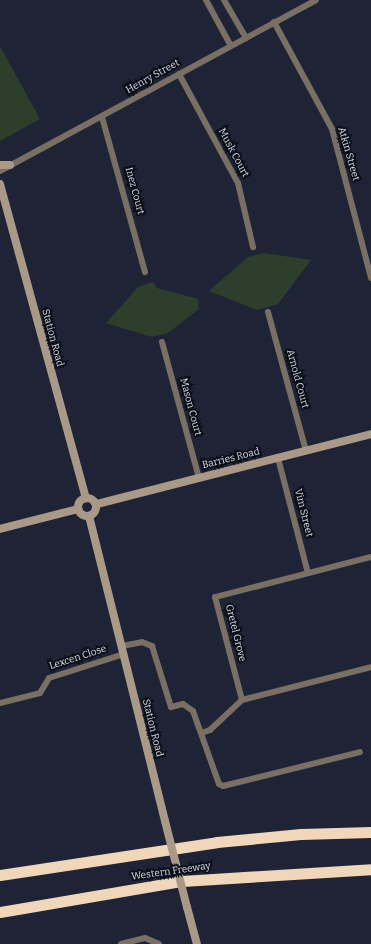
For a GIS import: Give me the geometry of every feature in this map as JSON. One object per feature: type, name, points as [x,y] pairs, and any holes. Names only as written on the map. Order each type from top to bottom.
[{"type":"highway","points":[[0,874],[217,842],[301,834],[371,832]]},
{"type":"highway","name":"Western Freeway","points":[[0,912],[182,881],[371,869]]},
{"type":"street","points":[[206,0],[231,46]]},
{"type":"street","points":[[224,0],[246,38]]},
{"type":"street","name":"Henry Street","points":[[0,171],[316,0]]},
{"type":"street","name":"Atkin Street","points":[[274,22],[332,129],[371,278]]},
{"type":"street","name":"Musk Court","points":[[179,74],[238,182],[253,247]]},
{"type":"street","name":"Inez Court","points":[[102,117],[112,148],[145,272]]},
{"type":"street","points":[[0,165],[10,165]]},
{"type":"street","name":"Station Road","points":[[0,184],[86,498]]},
{"type":"street","name":"Arnold Court","points":[[268,312],[306,451]]},
{"type":"street","name":"Mason Court","points":[[162,342],[199,478]]},
{"type":"street","name":"Barries Road","points":[[97,504],[371,434]]},
{"type":"street","name":"Vim Street","points":[[278,458],[308,573]]},
{"type":"street","points":[[86,498],[92,498],[97,504],[96,511],[89,516],[82,515],[78,509],[79,503],[86,498]]},
{"type":"street","points":[[0,530],[78,509]]},
{"type":"street","name":"Station Road","points":[[89,516],[197,944]]},
{"type":"street","name":"Gretel Grove","points":[[242,700],[215,597],[371,557]]},
{"type":"street","name":"Lexcen Close","points":[[0,703],[40,693],[49,678],[142,642],[152,646],[171,707],[183,704],[193,711],[202,733]]},
{"type":"street","points":[[360,752],[223,786],[219,784],[202,733],[210,730],[242,700],[371,667]]},
{"type":"street","points":[[121,944],[145,938],[159,944]]},
{"type":"green space","points":[[0,46],[40,119],[0,141]]},
{"type":"green space","points":[[264,253],[311,260],[278,304],[257,310],[209,291],[248,257]]},
{"type":"green space","points":[[153,282],[157,288],[198,299],[199,309],[168,333],[152,337],[106,323],[138,287]]}]
